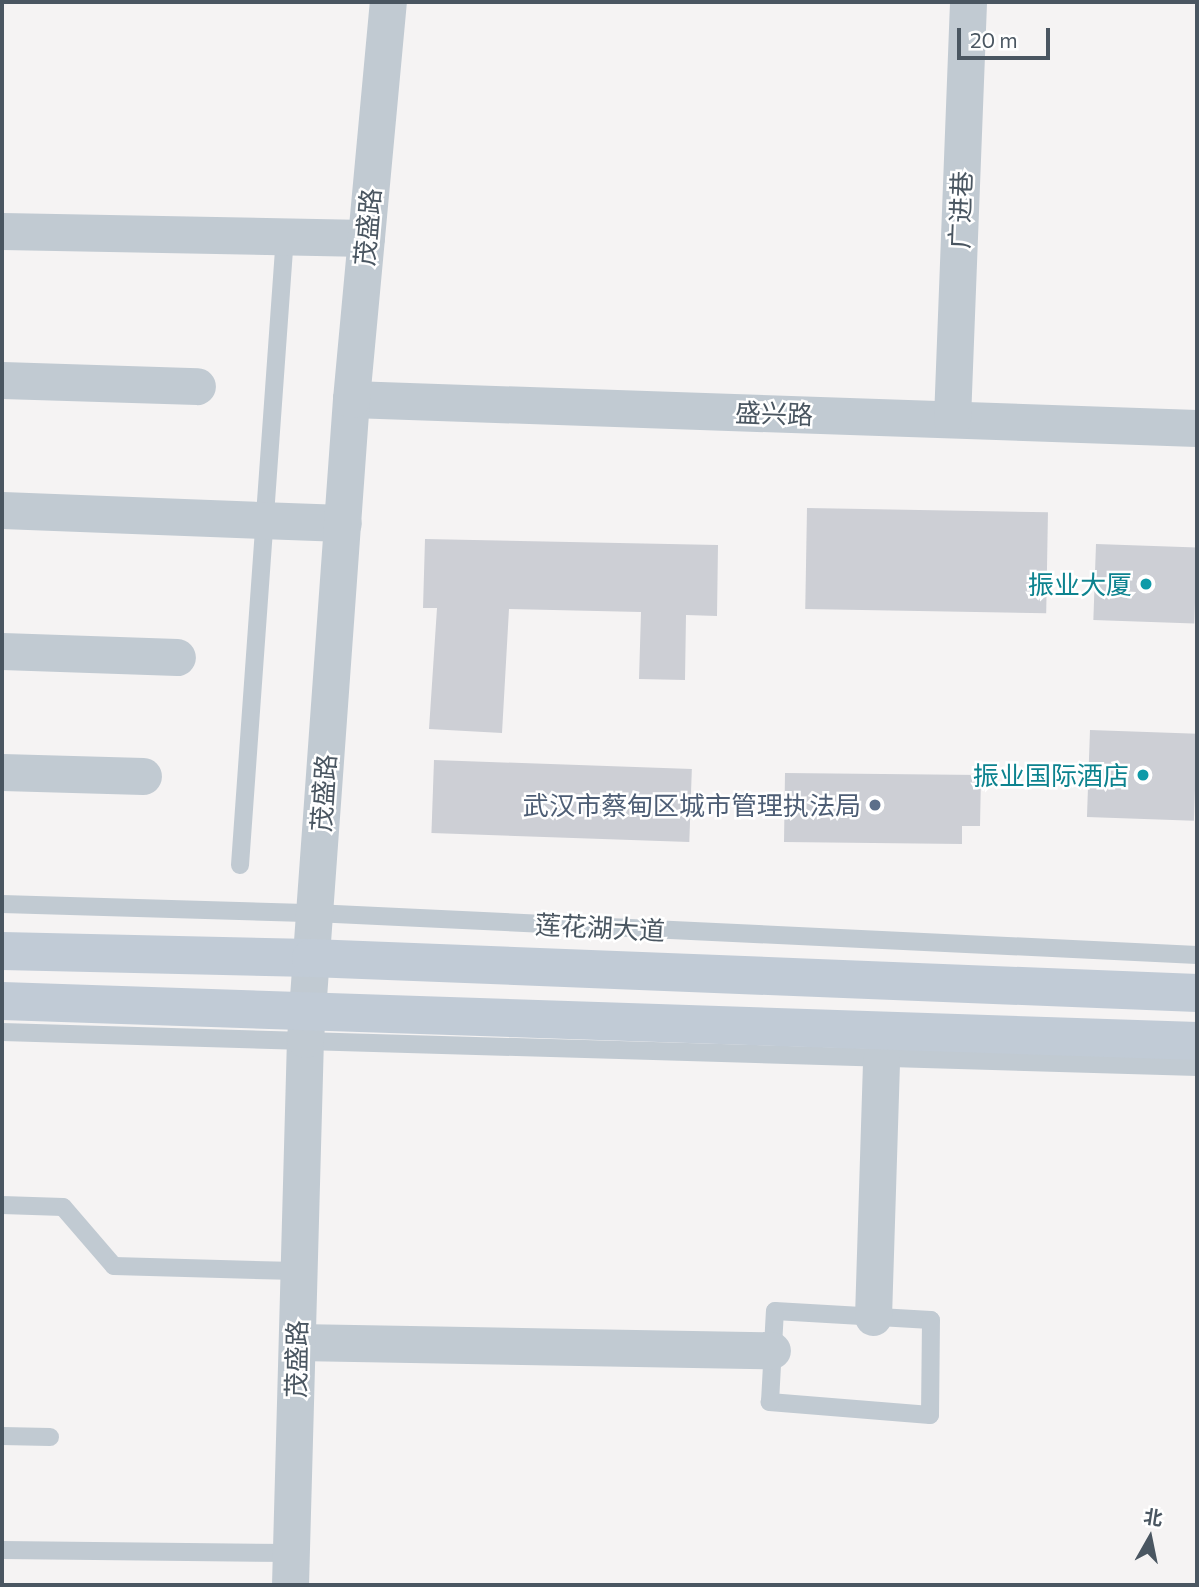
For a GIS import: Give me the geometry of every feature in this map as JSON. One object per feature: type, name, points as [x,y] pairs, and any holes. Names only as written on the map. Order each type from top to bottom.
[{"type":"street","name":"茂盛路","points":[[292,1569],[297,1271],[306,1025],[351,400],[388,2]]},
{"type":"street","name":"广进巷","points":[[952,419],[968,2]]},
{"type":"street","points":[[2,231],[366,238]]},
{"type":"street","points":[[2,380],[197,386]]},
{"type":"street","name":"盛兴路","points":[[351,400],[1197,428]]},
{"type":"street","points":[[2,510],[342,523]]},
{"type":"street","points":[[2,651],[177,657]]},
{"type":"street","points":[[2,772],[143,776]]},
{"type":"street","name":"莲花湖大道","points":[[2,951],[311,958],[1197,993]]},
{"type":"street","points":[[2,1001],[306,1025],[1197,1041]]},
{"type":"street","points":[[873,1317],[881,1060]]},
{"type":"street","points":[[297,1342],[772,1350]]},
{"type":"lane","points":[[240,865],[285,236]]},
{"type":"lane","name":"莲花湖大道","points":[[2,904],[314,914],[1197,955]]},
{"type":"lane","points":[[2,1032],[306,1025],[881,1060],[1197,1067]]},
{"type":"lane","points":[[2,1205],[63,1207],[114,1266],[297,1271]]},
{"type":"lane","points":[[775,1311],[873,1317],[931,1320],[930,1415],[770,1402],[775,1311]]},
{"type":"lane","points":[[2,1436],[50,1437]]},
{"type":"lane","points":[[2,1550],[292,1569]]},
{"type":"building","points":[[807,508],[1048,512],[1046,613],[805,609]]},
{"type":"building","points":[[425,539],[718,545],[717,616],[686,615],[685,680],[639,679],[641,612],[509,609],[502,733],[429,729],[437,608],[423,608]]},
{"type":"building","name":"振业大厦","points":[[1096,544],[1197,548],[1194,623],[1093,620]]},
{"type":"building","name":"振业国际酒店","points":[[1090,730],[1197,734],[1194,821],[1087,817]]},
{"type":"building","points":[[434,760],[692,769],[689,842],[431,833]]},
{"type":"building","points":[[785,773],[981,775],[980,826],[962,826],[962,844],[784,842]]},
{"type":"place","name":"振业大厦","points":[[1146,584]]},
{"type":"place","name":"振业国际酒店","points":[[1143,775]]},
{"type":"place","name":"武汉市蔡甸区城市管理执法局","points":[[875,805]]}]
